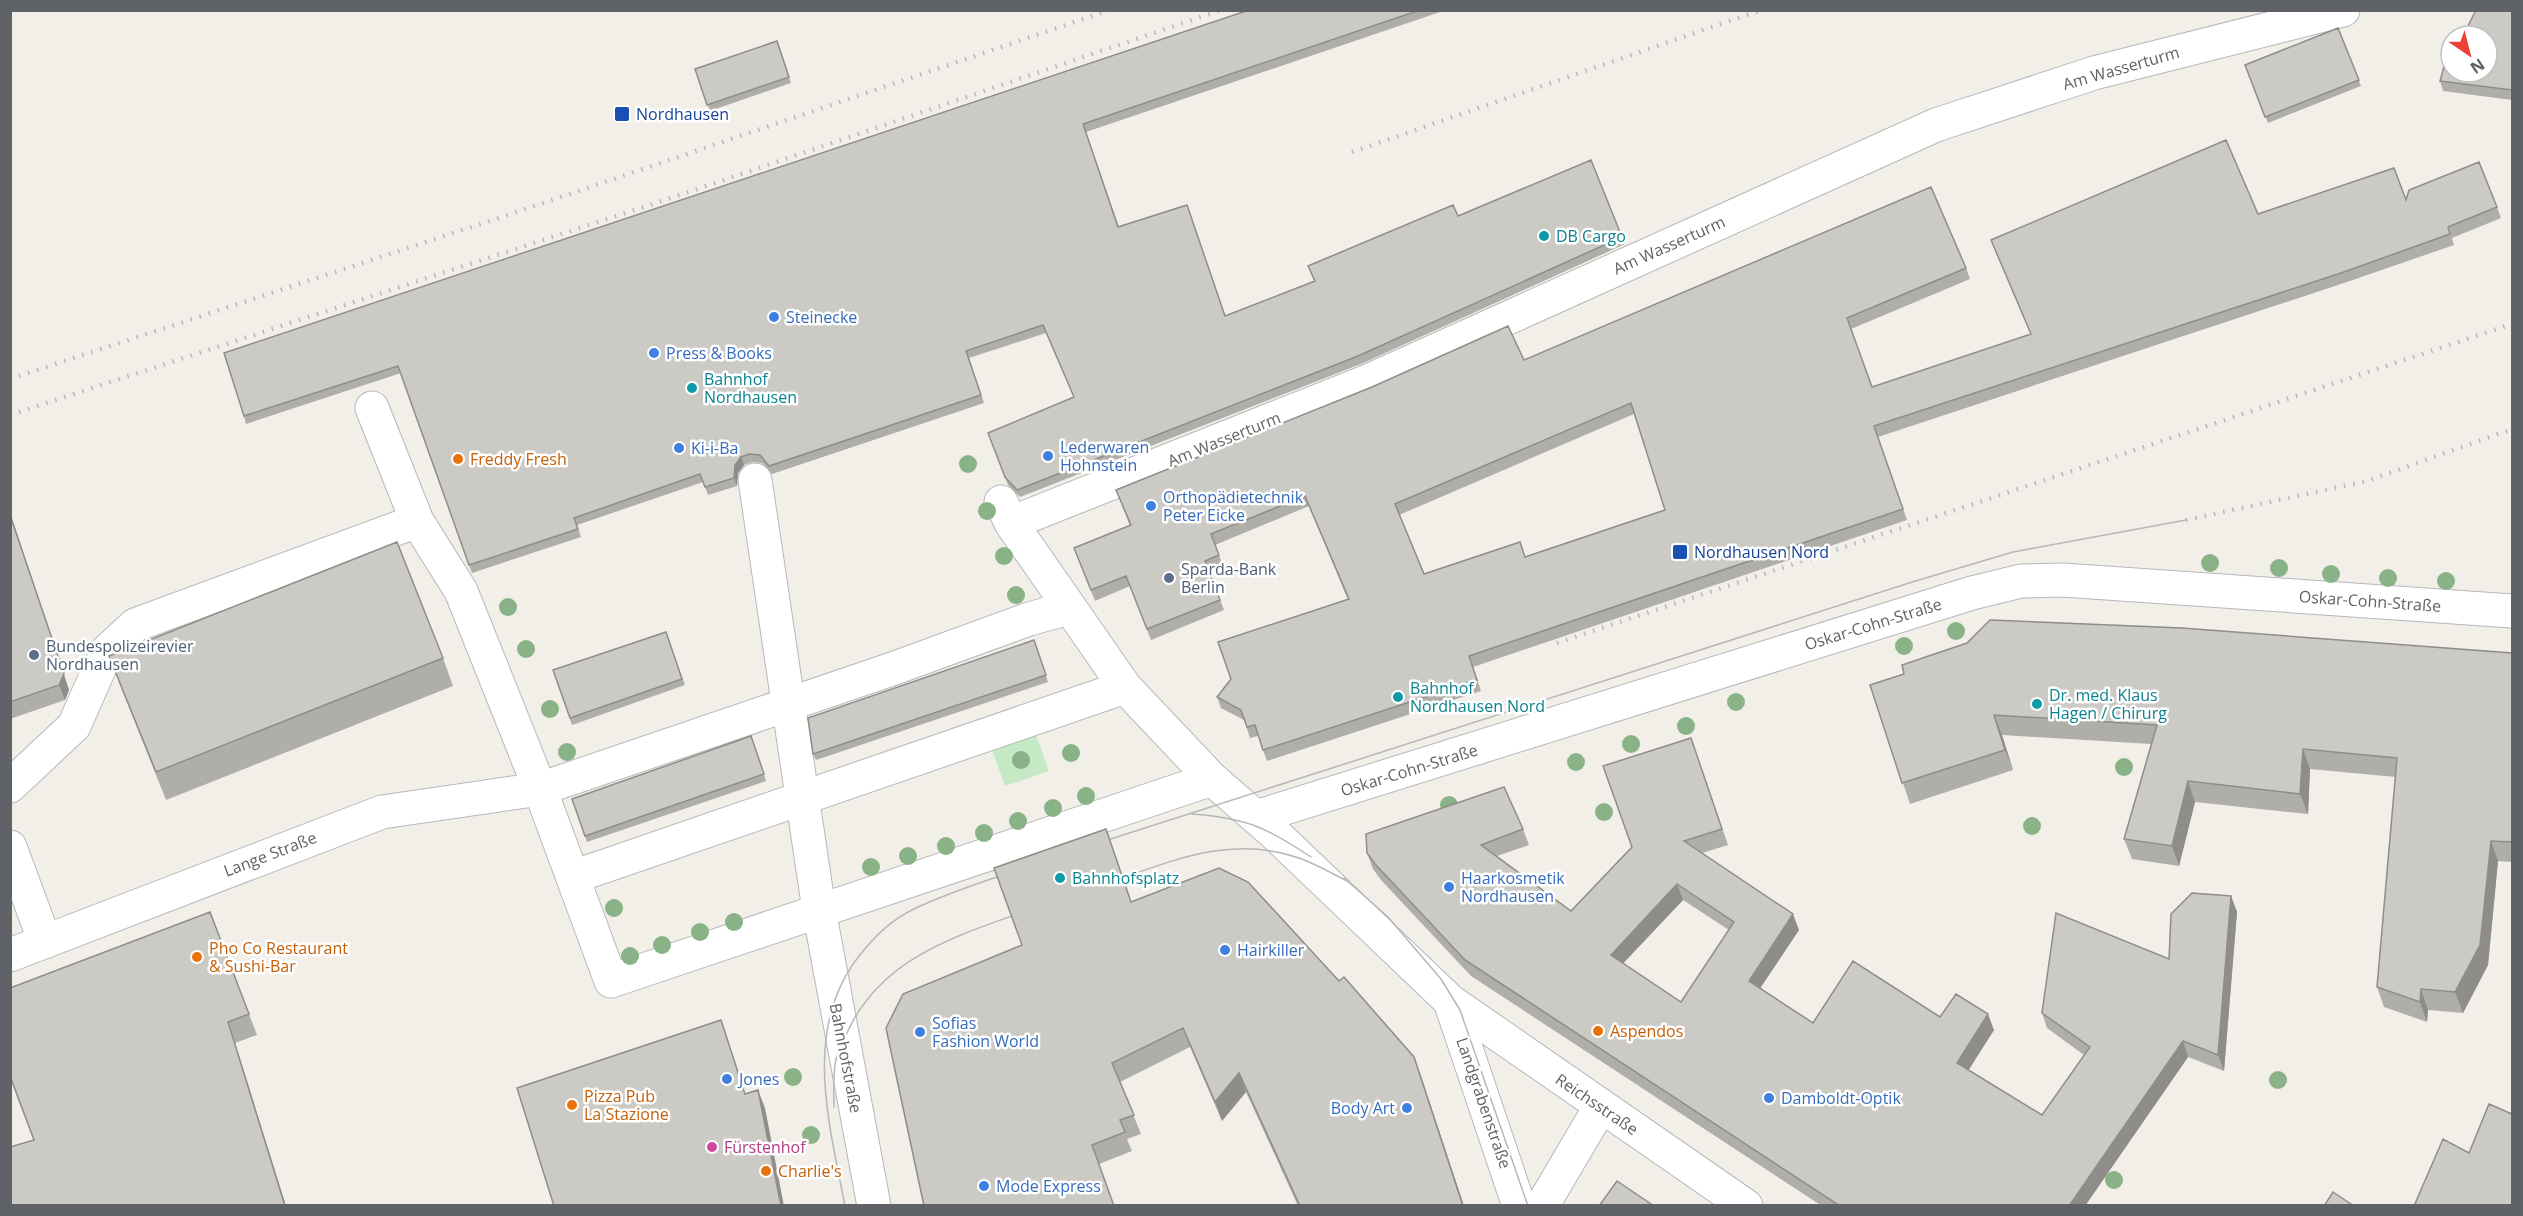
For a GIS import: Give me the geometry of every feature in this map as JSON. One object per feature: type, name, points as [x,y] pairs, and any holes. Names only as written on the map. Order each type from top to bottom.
[{"type":"street","name":"Am Wasserturm","points":[[1069,608],[1006,513],[1368,381],[1936,125],[2094,73],[2343,10]]},
{"type":"street","points":[[372,408],[417,521],[461,591],[540,789],[611,981],[1212,779]]},
{"type":"street","points":[[755,480],[819,910]]},
{"type":"street","points":[[10,786],[74,726],[107,651],[135,625],[417,521]]},
{"type":"street","name":"Oskar-Cohn-Straße","points":[[1256,817],[2020,580],[2063,580],[2512,611]]},
{"type":"street","points":[[540,789],[788,705],[1029,619],[1069,608],[1125,687],[1212,779],[1256,817],[1450,1001]]},
{"type":"street","points":[[573,877],[1125,687]]},
{"type":"street","name":"Lange Straße","points":[[10,956],[382,812],[540,789]]},
{"type":"street","points":[[10,848],[45,942]]},
{"type":"street","name":"Bahnhofstraße","points":[[819,910],[874,1206]]},
{"type":"street","name":"Reichsstraße","points":[[1450,1001],[1746,1206]]},
{"type":"street","name":"Landgrabenstraße","points":[[1450,1001],[1519,1206]]},
{"type":"street","points":[[1542,1206],[1601,1106]]},
{"type":"green space","points":[[1036,735],[1049,771],[1005,786],[992,750]]},
{"type":"building","points":[[1249,10],[1420,10],[1083,124],[1118,227],[1187,205],[1225,316],[1315,281],[1308,266],[1453,205],[1458,216],[1591,160],[1622,237],[1358,356],[1017,490],[1005,477],[988,433],[1074,397],[1043,325],[966,351],[981,395],[769,466],[760,455],[749,454],[741,457],[735,465],[734,478],[705,487],[700,474],[574,518],[578,529],[469,565],[398,366],[244,416],[224,353]]},
{"type":"building","points":[[2476,10],[2512,10],[2512,90],[2464,84],[2499,84],[2499,24],[2469,24]]},
{"type":"building","points":[[2338,28],[2359,80],[2265,117],[2245,65]]},
{"type":"building","points":[[777,41],[789,77],[707,105],[695,69]]},
{"type":"building","points":[[2226,140],[2258,214],[2394,168],[2406,200],[2409,190],[2479,162],[2497,207],[2448,227],[2450,234],[2341,273],[1874,426],[1903,509],[1469,656],[1477,680],[1263,750],[1255,725],[1247,727],[1241,710],[1217,697],[1231,679],[1218,642],[1349,599],[1305,496],[1211,534],[1219,555],[1205,561],[1220,600],[1147,629],[1126,576],[1091,590],[1074,548],[1131,525],[1116,490],[1372,387],[1508,326],[1524,360],[1931,187],[1966,268],[1847,318],[1872,387],[2031,334],[1991,240]],"holes":[[[1631,403],[1665,510],[1525,557],[1520,542],[1424,574],[1395,504]]]},
{"type":"building","name":"Bundespolizeirevier Nordhausen","points":[[10,515],[64,674],[59,685],[10,702]]},
{"type":"building","points":[[397,542],[443,658],[156,772],[109,656]]},
{"type":"building","points":[[1990,620],[2182,628],[2512,653],[2512,842],[2491,841],[2480,945],[2455,992],[2421,989],[2420,1002],[2377,987],[2397,758],[2303,749],[2300,794],[2188,781],[2172,846],[2124,839],[2157,725],[1994,715],[2005,750],[1902,783],[1870,685],[1904,674],[1902,665],[1967,643]]},
{"type":"building","points":[[666,632],[682,679],[570,718],[553,670]]},
{"type":"building","points":[[1034,640],[1046,675],[813,754],[808,718]]},
{"type":"building","points":[[751,736],[764,774],[585,836],[572,799]]},
{"type":"building","points":[[1691,738],[1722,829],[1684,841],[1793,914],[1749,981],[1813,1023],[1853,961],[1940,1017],[1956,994],[1988,1014],[1957,1063],[2042,1115],[2090,1047],[2042,1013],[2056,913],[2169,959],[2171,914],[2192,893],[2231,896],[2218,1055],[2183,1041],[2069,1206],[1840,1206],[1465,960],[1367,853],[1366,834],[1504,787],[1523,829],[1481,845],[1571,911],[1632,847],[1603,766]],"holes":[[[1677,884],[1734,922],[1681,1002],[1611,955]]]},
{"type":"building","points":[[1106,829],[1131,902],[1219,868],[1248,882],[1339,981],[1344,977],[1414,1057],[1463,1206],[1300,1206],[1239,1073],[1215,1102],[1183,1028],[1112,1063],[1134,1115],[1120,1120],[1125,1132],[1092,1145],[1114,1206],[924,1206],[886,1028],[903,994],[1022,945],[994,868]]},
{"type":"building","points":[[210,912],[249,1014],[228,1022],[285,1206],[10,1206],[10,1147],[34,1140],[10,1076],[10,988]]},
{"type":"building","points":[[721,1020],[745,1094],[758,1090],[781,1206],[554,1206],[517,1088]]},
{"type":"building","points":[[2489,1104],[2512,1114],[2512,1206],[2414,1206],[2443,1139],[2469,1153]]},
{"type":"building","points":[[1617,1181],[1654,1206],[1599,1206]]},
{"type":"building","points":[[2333,1192],[2354,1206],[2324,1206]]},
{"type":"tram line","points":[[1095,844],[1909,583],[2013,552],[2186,520]]},
{"type":"tram line","points":[[1192,814],[1242,821],[1268,831],[1311,857]]},
{"type":"tram line","points":[[1108,883],[1155,866],[1202,853],[1249,849],[1274,851],[1299,858],[1349,882]]},
{"type":"tram line","points":[[845,1206],[832,1142],[825,1077],[825,1045],[831,1014],[841,984],[865,949],[898,918],[938,898],[1012,872]]},
{"type":"tram line","points":[[1344,878],[1388,917],[1441,979],[1460,1010],[1528,1206]]},
{"type":"tram line","points":[[834,1107],[834,1075],[838,1053],[860,1009],[878,987],[898,969],[921,954],[972,931],[1026,911]]},
{"type":"railway","points":[[10,379],[502,217],[1110,10]]},
{"type":"railway","points":[[10,415],[674,197],[1221,10]]},
{"type":"railway","points":[[1352,152],[1761,10]]},
{"type":"railway","points":[[1557,643],[2512,324]]},
{"type":"railway","points":[[2186,520],[2367,481],[2512,429]]},
{"type":"place","name":"Nordhausen","points":[[622,114]]},
{"type":"place","name":"DB Cargo","points":[[1544,236]]},
{"type":"place","name":"Steinecke","points":[[774,317]]},
{"type":"place","name":"Press & Books","points":[[654,353]]},
{"type":"place","name":"Bahnhof Nordhausen","points":[[692,388]]},
{"type":"place","name":"Ki-i-Ba","points":[[679,448]]},
{"type":"place","name":"Lederwaren Hohnstein","points":[[1048,456]]},
{"type":"place","name":"Freddy Fresh","points":[[458,459]]},
{"type":"place","name":"Orthopädietechnik Peter Eicke","points":[[1151,506]]},
{"type":"place","name":"Nordhausen Nord","points":[[1680,552]]},
{"type":"place","name":"Sparda-Bank Berlin","points":[[1169,578]]},
{"type":"place","name":"Bundespolizeirevier Nordhausen","points":[[34,655]]},
{"type":"place","name":"Bahnhof Nordhausen Nord","points":[[1398,697]]},
{"type":"place","name":"Dr. med. Klaus Hagen / Chirurg","points":[[2037,704]]},
{"type":"place","name":"Bahnhofsplatz","points":[[1060,878]]},
{"type":"place","name":"Haarkosmetik Nordhausen","points":[[1449,887]]},
{"type":"place","name":"Hairkiller","points":[[1225,950]]},
{"type":"place","name":"Pho Co Restaurant & Sushi-Bar","points":[[197,957]]},
{"type":"place","name":"Aspendos","points":[[1598,1031]]},
{"type":"place","name":"Sofias Fashion World","points":[[920,1032]]},
{"type":"place","name":"Jones","points":[[727,1079]]},
{"type":"place","name":"Damboldt-Optik","points":[[1769,1098]]},
{"type":"place","name":"Pizza Pub La Stazione","points":[[572,1105]]},
{"type":"place","name":"Body Art","points":[[1407,1108]]},
{"type":"place","name":"Fürstenhof","points":[[712,1147]]},
{"type":"place","name":"Charlie's","points":[[766,1171]]},
{"type":"place","name":"Mode Express","points":[[984,1186]]}]
